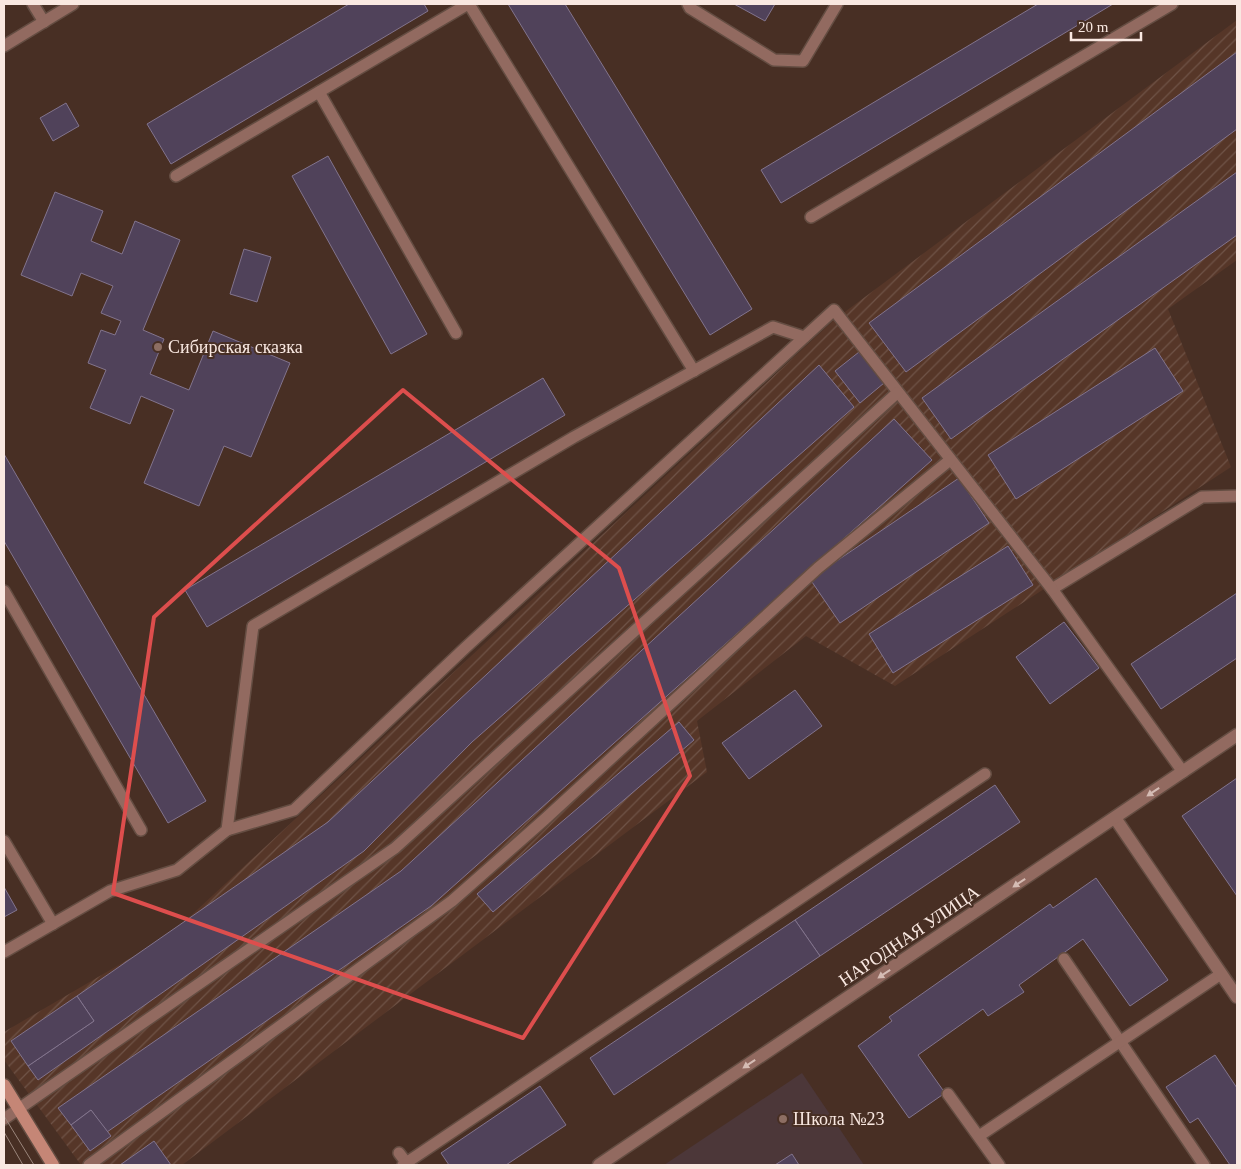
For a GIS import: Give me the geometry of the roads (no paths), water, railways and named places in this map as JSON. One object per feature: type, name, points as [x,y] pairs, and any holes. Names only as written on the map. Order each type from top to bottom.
[{"type":"main road","points":[[4,1085],[53,1165]]},
{"type":"street","name":"НАРОДНАЯ УЛИЦА","points":[[600,1165],[1237,735]]},
{"type":"street","points":[[1115,818],[1237,998]]},
{"type":"lane","points":[[33,4],[44,22]]},
{"type":"lane","points":[[4,46],[73,4]]},
{"type":"lane","points":[[176,176],[468,4],[694,371]]},
{"type":"lane","points":[[688,4],[690,8],[774,60],[803,61],[837,4]]},
{"type":"lane","points":[[810,217],[1172,4]]},
{"type":"lane","points":[[319,92],[456,332]]},
{"type":"lane","points":[[4,952],[110,891],[176,870],[227,830],[294,810],[465,648],[834,310],[1052,589],[1183,772]]},
{"type":"lane","points":[[227,830],[253,626],[574,437],[773,327],[804,337]]},
{"type":"lane","points":[[4,1120],[395,848],[897,393]]},
{"type":"lane","points":[[89,1165],[452,901],[546,819],[818,568],[950,460]]},
{"type":"lane","points":[[1052,589],[1202,497],[1237,496]]},
{"type":"lane","points":[[4,590],[141,830]]},
{"type":"lane","points":[[399,1153],[406,1165],[985,774]]},
{"type":"lane","points":[[4,841],[53,924]]},
{"type":"lane","points":[[1064,959],[1204,1165]]},
{"type":"lane","points":[[979,1136],[1221,974]]},
{"type":"lane","points":[[948,1094],[999,1165]]},
{"type":"tram line","points":[[4,1116],[34,1165]]},
{"type":"tram line","points":[[4,1132],[23,1165]]},
{"type":"place","name":"Сибирская сказка","points":[[158,347]]},
{"type":"place","name":"Школа №23","points":[[783,1119]]}]
